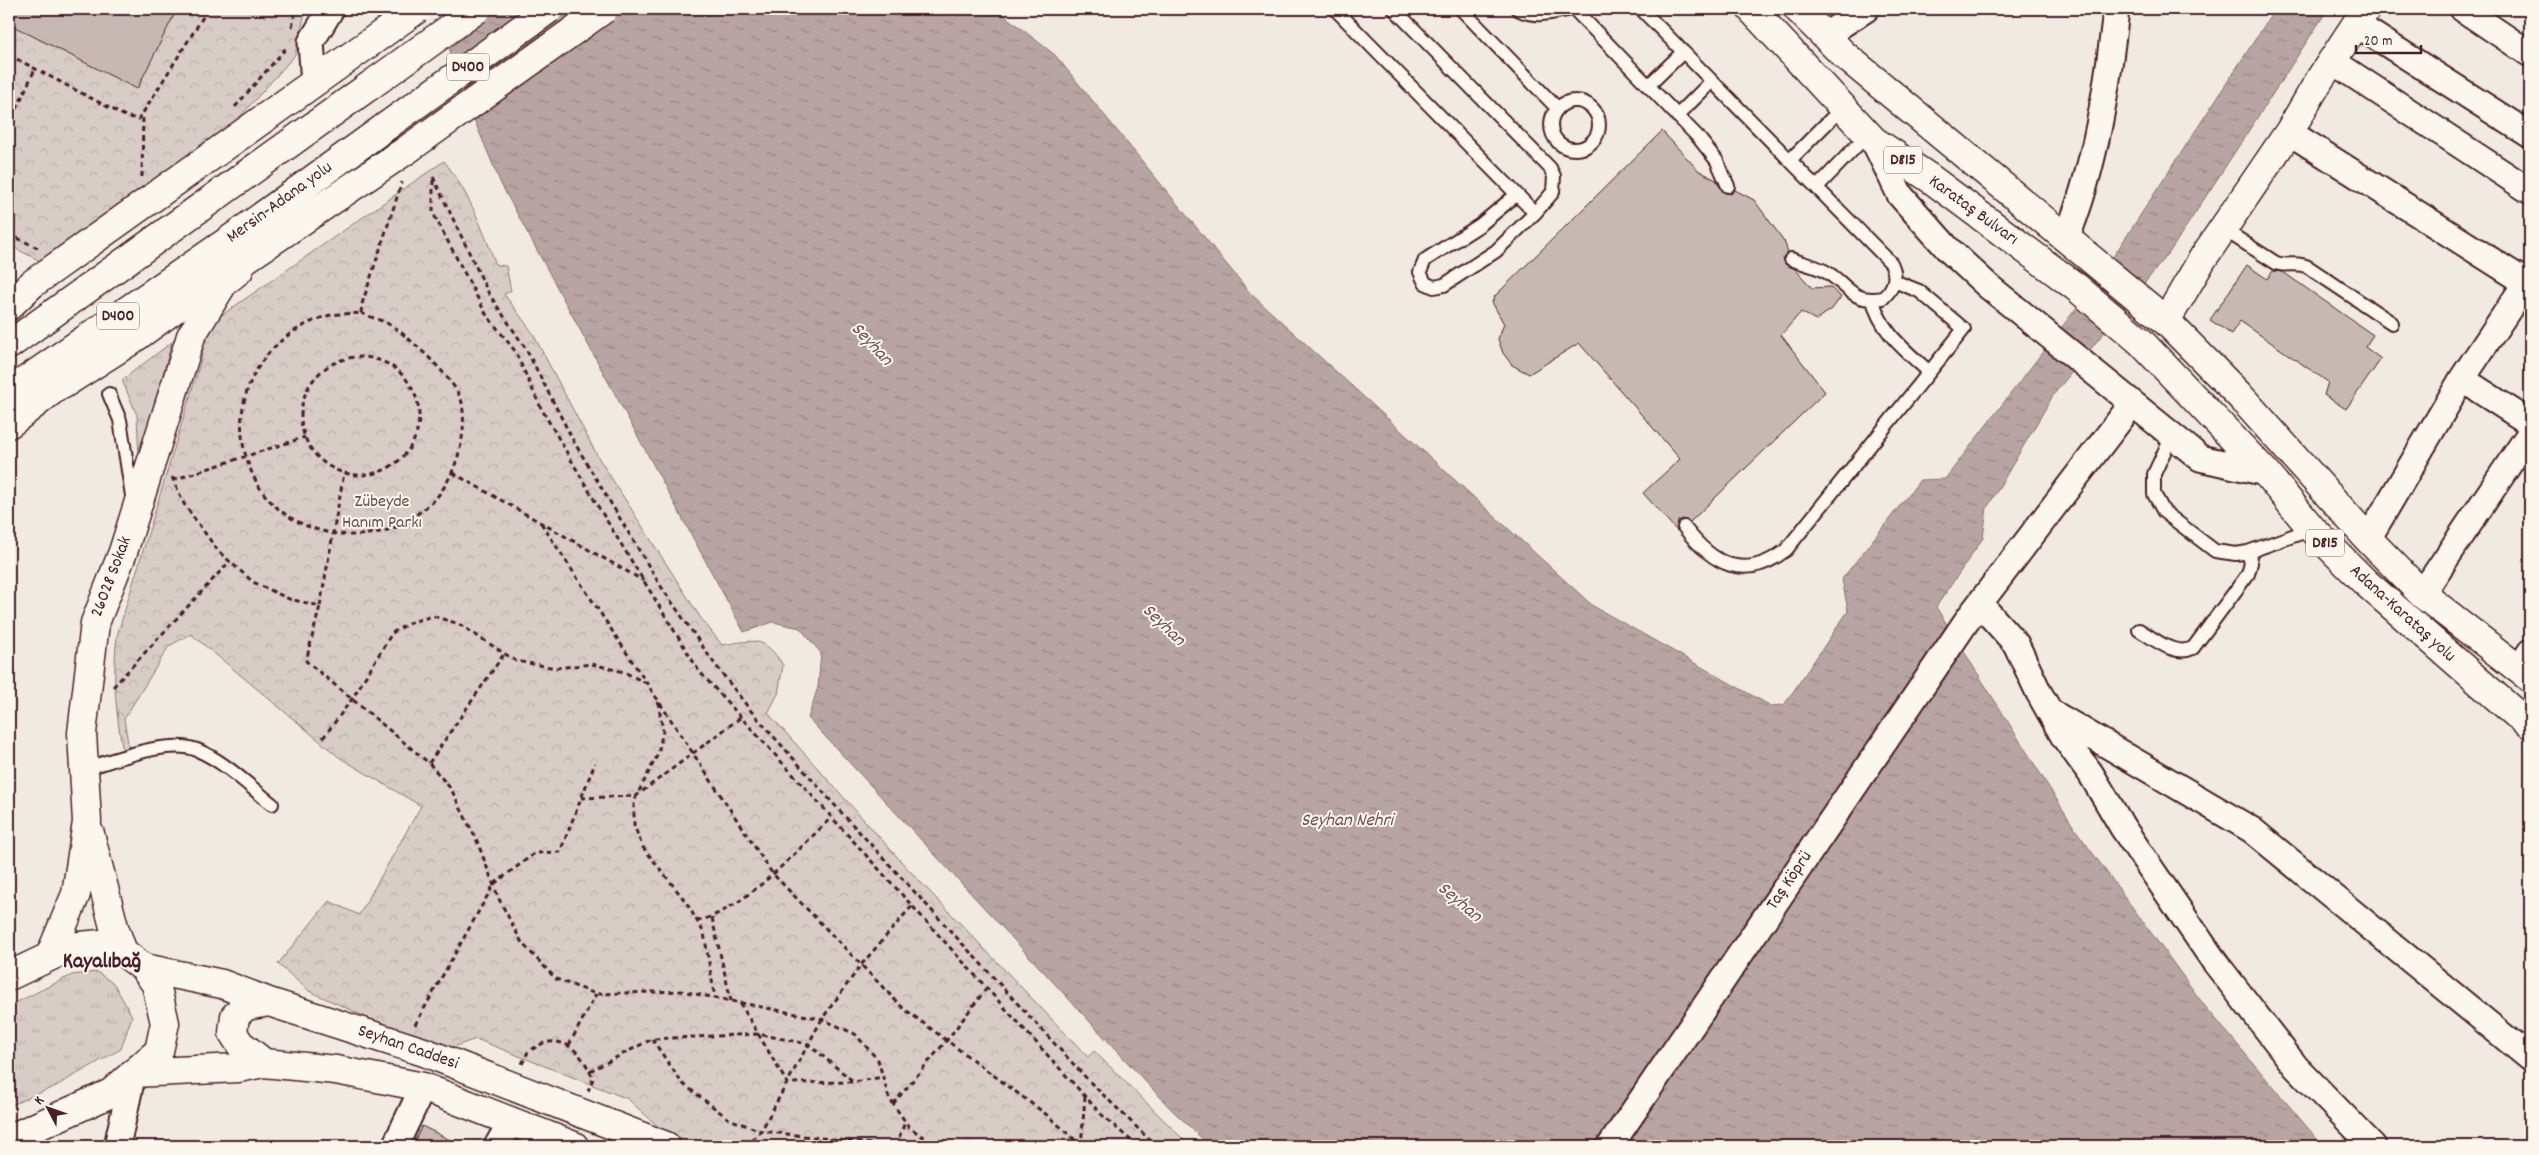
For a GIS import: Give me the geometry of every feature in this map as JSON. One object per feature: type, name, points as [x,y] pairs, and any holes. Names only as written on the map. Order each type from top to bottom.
[{"type":"main road","points":[[9,307],[32,284],[417,9]]},
{"type":"main road","name":"D400","points":[[9,345],[477,9]]},
{"type":"main road","name":"Mersin-Adana yolu","points":[[9,392],[228,241],[549,9]]},
{"type":"main road","points":[[62,384],[129,342],[280,235],[408,149],[604,9]]},
{"type":"main road","name":"Karataş Bulvarı","points":[[1751,9],[1871,137],[1931,179],[2076,287],[2140,341]]},
{"type":"main road","name":"Karataş Bulvarı","points":[[1798,9],[1843,54],[2159,315]]},
{"type":"main road","points":[[2159,315],[2223,229],[2289,132],[2361,16]]},
{"type":"main road","points":[[9,307],[32,298],[152,225],[205,206]]},
{"type":"main road","name":"26028 Sokak","points":[[50,956],[76,894],[87,822],[82,733],[95,623],[123,552],[191,336],[224,282],[280,235]]},
{"type":"main road","points":[[9,424],[62,384],[121,331],[195,277],[228,241]]},
{"type":"main road","name":"Adana-Karataş yolu","points":[[2159,315],[2240,396],[2368,539],[2422,594],[2526,667]]},
{"type":"main road","name":"Adana-Karataş yolu","points":[[2140,341],[2266,474],[2312,529],[2365,582],[2516,714],[2530,724]]},
{"type":"main road","points":[[9,1139],[110,1093],[159,1051],[165,1023],[156,984],[133,960],[114,927],[87,822]]},
{"type":"main road","name":"Seyhan Caddesi","points":[[9,976],[70,947],[101,944],[133,960],[222,984],[269,1002],[424,1052],[666,1146]]},
{"type":"main road","points":[[264,1064],[240,1044],[233,1033],[235,1016],[246,1006],[269,1002]]},
{"type":"main road","points":[[133,1073],[238,1068],[264,1064],[336,1070],[423,1087],[574,1146]]},
{"type":"street","points":[[314,83],[311,42],[331,9]]},
{"type":"street","points":[[1824,36],[1866,9]]},
{"type":"street","points":[[2066,238],[2080,205],[2109,69],[2116,9]]},
{"type":"street","points":[[2463,9],[2530,54]]},
{"type":"street","points":[[2361,16],[2530,135]]},
{"type":"street","points":[[2332,60],[2530,190]]},
{"type":"street","points":[[2289,132],[2529,282],[2462,379],[2368,539]]},
{"type":"street","points":[[1871,137],[1900,195],[1948,250],[1988,286],[2200,458],[2266,474]]},
{"type":"street","points":[[2462,379],[2530,424]]},
{"type":"street","name":"Taș Köprü","points":[[1610,1146],[1976,611],[2087,460],[2132,404]]},
{"type":"street","points":[[2422,594],[2530,433]]},
{"type":"street","points":[[1976,611],[2016,644],[2064,737],[2091,774],[2123,828],[2214,961],[2296,1067],[2373,1146]]},
{"type":"street","points":[[2049,711],[2252,830],[2530,1058]]},
{"type":"street","points":[[116,1146],[133,1073]]},
{"type":"street","points":[[395,1146],[423,1087]]},
{"type":"street","points":[[497,1146],[511,1122]]},
{"type":"lane","points":[[1335,9],[1535,213]]},
{"type":"lane","points":[[1394,9],[1550,168],[1554,176],[1553,192],[1535,213],[1496,251],[1444,285],[1434,287],[1425,283],[1420,272],[1425,260],[1480,225],[1516,195]]},
{"type":"lane","points":[[1461,9],[1557,108]]},
{"type":"lane","points":[[1518,9],[1530,14],[1541,15],[1573,9],[1677,116],[1717,161],[1728,186]]},
{"type":"lane","points":[[1641,9],[1891,263],[1894,281],[1888,294],[1883,298],[1873,300],[1855,296],[1828,273],[1791,259]]},
{"type":"lane","points":[[1648,86],[1683,52]]},
{"type":"lane","points":[[1677,116],[1712,81]]},
{"type":"lane","points":[[1790,160],[1843,107]]},
{"type":"lane","points":[[1817,187],[1871,137]]},
{"type":"lane","points":[[2223,229],[2276,263],[2285,265],[2300,264],[2308,267],[2392,323]]},
{"type":"lane","points":[[1684,527],[1700,547],[1731,565],[1743,568],[1753,567],[1775,558],[1786,550],[1928,371],[1964,329],[1919,291],[1894,281]]},
{"type":"lane","points":[[1873,300],[1885,330],[1928,371]]},
{"type":"lane","points":[[109,394],[120,420],[135,515]]},
{"type":"lane","points":[[2172,435],[2154,474],[2152,484],[2158,504],[2164,512],[2215,551],[2236,554],[2248,552],[2312,529]]},
{"type":"lane","points":[[2139,630],[2174,650],[2193,648],[2248,574],[2251,563],[2248,552]]},
{"type":"lane","points":[[84,769],[164,748],[196,749],[213,758],[272,804]]},
{"type":"path","points":[[9,55],[127,117],[139,119],[208,9]]},
{"type":"path","points":[[290,34],[296,9]]},
{"type":"path","points":[[234,108],[286,50],[288,42]]},
{"type":"path","points":[[9,125],[35,68]]},
{"type":"path","points":[[143,113],[142,182],[149,177]]},
{"type":"path","points":[[1137,1146],[1085,1096],[986,989],[699,671],[599,508],[541,408],[515,351],[486,314],[433,213],[433,177],[489,294],[526,349],[574,442],[660,585],[714,663],[751,711],[840,811],[1089,1081],[1156,1146]]},
{"type":"path","points":[[361,313],[362,304],[403,179]]},
{"type":"path","points":[[9,234],[45,252]]},
{"type":"path","points":[[361,313],[395,328],[446,374],[462,402],[463,438],[453,473],[432,502],[403,524],[369,535],[333,534],[304,525],[278,508],[258,484],[245,456],[240,421],[248,386],[265,354],[292,330],[325,316],[361,313]]},
{"type":"path","points":[[365,356],[383,361],[399,370],[412,386],[419,406],[419,426],[412,445],[398,461],[381,472],[360,475],[344,472],[322,462],[310,448],[305,437],[301,412],[305,394],[315,377],[329,365],[346,358],[365,356]]},
{"type":"path","points":[[173,480],[305,437]]},
{"type":"path","points":[[344,472],[320,606],[306,661],[429,762],[451,789],[477,841],[494,884],[522,943],[556,979],[596,994],[681,991],[822,1019],[855,1034],[878,1060],[888,1098],[908,1127],[936,1146]]},
{"type":"path","points":[[170,473],[184,504],[218,550],[253,582],[289,599],[320,606]]},
{"type":"path","points":[[453,473],[646,582]]},
{"type":"path","points":[[541,523],[772,873],[902,1008],[948,1040],[1047,1115],[1081,1146]]},
{"type":"path","points":[[108,693],[230,561]]},
{"type":"path","points":[[323,738],[352,699],[392,633],[412,622],[433,616],[459,624],[516,661],[556,668],[592,664],[624,672],[648,684]]},
{"type":"path","points":[[429,762],[504,654]]},
{"type":"path","points":[[658,699],[663,731],[658,754],[634,801],[634,825],[642,846],[686,902],[704,933],[715,998]]},
{"type":"path","points":[[582,798],[636,796],[740,718]]},
{"type":"path","points":[[411,1032],[494,884],[535,853],[560,852],[596,763]]},
{"type":"path","points":[[697,921],[712,918],[750,894],[831,818]]},
{"type":"path","points":[[746,1146],[761,1131],[822,1019],[860,965],[912,906]]},
{"type":"path","points":[[712,918],[731,1001]]},
{"type":"path","points":[[893,1104],[948,1040],[986,989]]},
{"type":"path","points":[[569,1045],[596,994]]},
{"type":"path","points":[[740,1003],[787,1083]]},
{"type":"path","points":[[590,1071],[652,1039],[758,1034],[808,1044],[854,1082]]},
{"type":"path","points":[[652,1039],[682,1083],[729,1119],[761,1131],[890,1146]]},
{"type":"path","points":[[521,1068],[528,1052],[548,1042],[569,1045],[587,1062],[594,1079],[577,1112]]},
{"type":"path","points":[[787,1083],[854,1082],[883,1077]]},
{"type":"path","points":[[1081,1146],[1085,1096]]},
{"type":"path","points":[[896,1146],[905,1122]]},
{"type":"green space","points":[[9,9],[306,9],[295,55],[222,137],[46,264],[9,245]]},
{"type":"green space","name":"Zübeyde Hanım Parkı","points":[[444,161],[468,198],[496,265],[506,266],[511,291],[504,294],[532,332],[598,457],[700,617],[722,645],[751,641],[764,644],[776,655],[783,665],[778,694],[768,713],[908,869],[1088,1057],[1094,1051],[1186,1142],[1183,1146],[699,1146],[664,1132],[628,1099],[476,1039],[441,1051],[309,991],[278,964],[329,901],[359,915],[421,806],[340,758],[191,634],[169,646],[124,719],[129,749],[123,752],[115,695],[117,636],[201,360],[205,337],[219,317]]},
{"type":"green space","points":[[172,342],[139,460],[137,415],[122,380]]},
{"type":"green space","points":[[97,972],[114,984],[132,1016],[121,1049],[56,1086],[9,1106],[9,1006],[72,975]]},
{"type":"water","name":"Seyhan Nehri","points":[[436,9],[996,9],[1055,55],[1251,294],[1593,606],[1771,706],[1784,705],[1848,611],[1842,579],[1920,480],[1945,479],[2098,280],[2275,9],[2328,9],[2169,253],[2054,394],[1987,508],[1983,538],[1936,607],[2075,829],[2204,1005],[2323,1146],[1210,1146],[1170,1108],[808,718],[818,687],[821,653],[800,628],[773,622],[744,632],[501,184],[470,110]]},
{"type":"building","points":[[9,9],[177,9],[137,89],[9,24]]},
{"type":"building","points":[[1662,131],[1698,170],[1716,180],[1723,192],[1731,194],[1735,190],[1754,200],[1784,241],[1788,252],[1783,257],[1785,264],[1795,269],[1812,288],[1830,287],[1841,297],[1832,309],[1816,320],[1801,312],[1781,335],[1825,392],[1690,522],[1683,519],[1678,521],[1677,531],[1643,493],[1680,459],[1579,343],[1529,374],[1512,365],[1503,353],[1498,339],[1504,324],[1492,302],[1495,296]]},
{"type":"building","points":[[2247,265],[2267,279],[2273,271],[2283,272],[2373,335],[2365,347],[2381,359],[2346,409],[2324,395],[2328,382],[2240,321],[2231,334],[2210,320]]},
{"type":"building","points":[[422,1126],[462,1146],[412,1146]]},
{"type":"district","name":"Kayalıbağ","points":[[102,962]]},
{"type":"water label","name":"Seyhan","points":[[871,345]]},
{"type":"water label","name":"Seyhan","points":[[1163,626]]},
{"type":"water label","name":"Seyhan","points":[[1459,903]]}]
